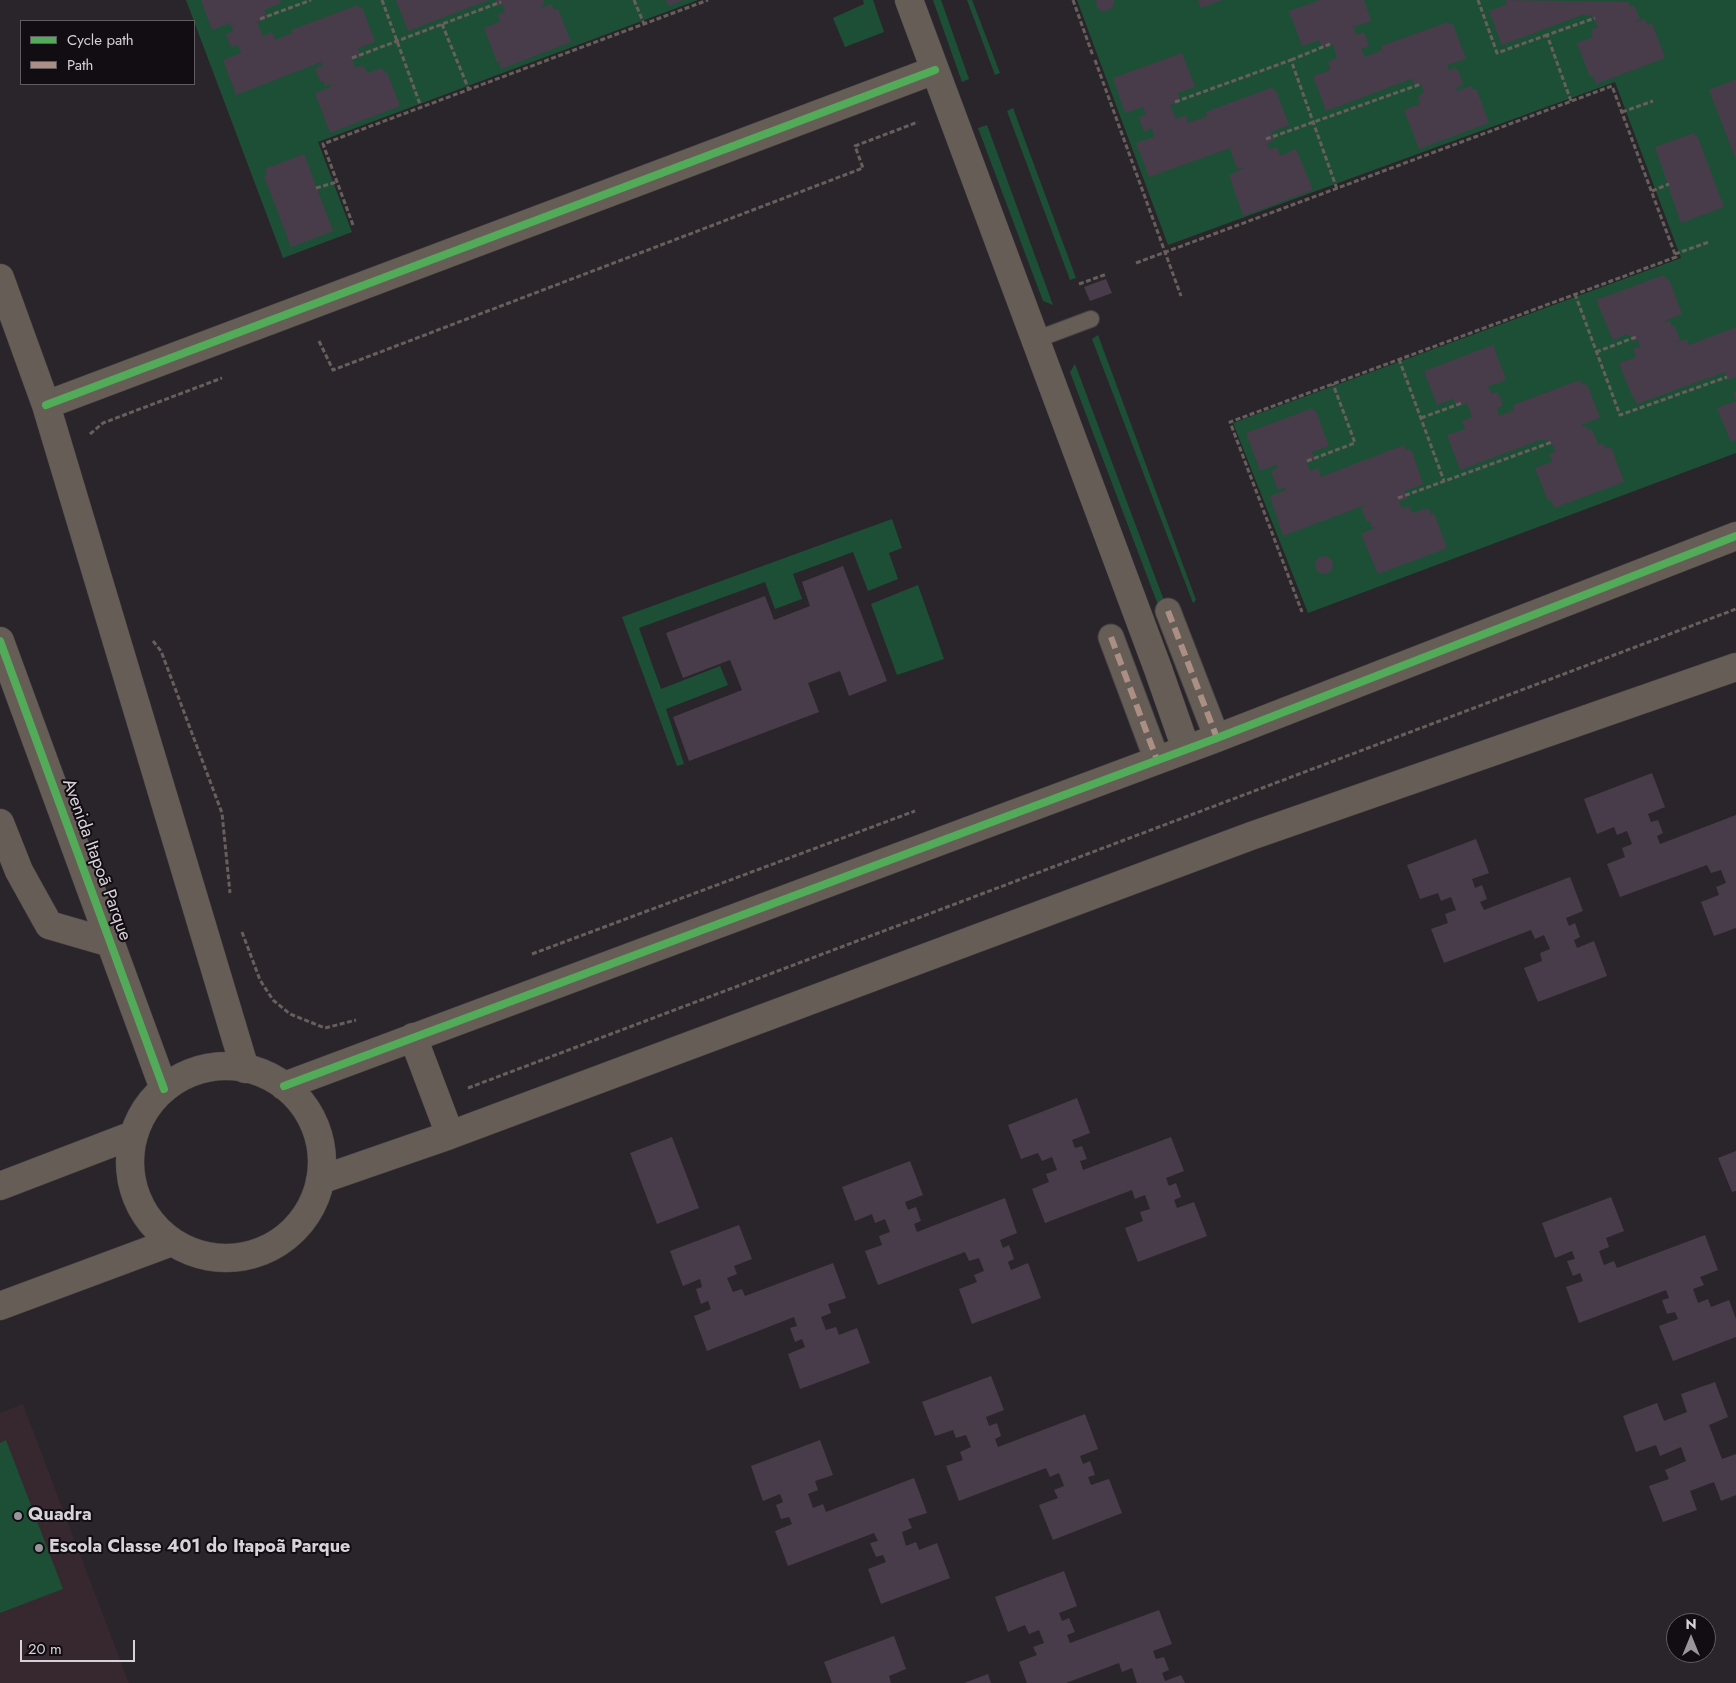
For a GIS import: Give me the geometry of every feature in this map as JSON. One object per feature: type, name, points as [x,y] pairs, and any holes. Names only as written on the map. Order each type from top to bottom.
[{"type":"street","points":[[909,0],[1186,749]]},
{"type":"street","points":[[46,405],[935,70]]},
{"type":"street","points":[[0,278],[46,405],[245,1068]]},
{"type":"street","points":[[284,1086],[1217,738],[1736,536]]},
{"type":"street","points":[[1168,611],[1217,738]]},
{"type":"street","points":[[1110,637],[1157,760]]},
{"type":"street","name":"Avenida Itapoã Parque","points":[[0,641],[164,1089]]},
{"type":"street","points":[[320,1180],[450,1135],[1251,836],[1736,667]]},
{"type":"street","points":[[0,823],[19,871],[49,925],[111,943]]},
{"type":"street","points":[[413,1037],[450,1135]]},
{"type":"street","points":[[223,1067],[245,1068],[265,1075],[284,1086],[299,1100],[311,1118],[319,1138],[322,1159],[320,1180],[314,1200],[304,1218],[289,1234],[258,1252],[231,1258],[215,1257],[186,1249],[172,1242],[150,1221],[135,1195],[129,1165],[133,1135],[140,1118],[164,1089],[182,1077],[202,1069],[223,1067]]},
{"type":"street","points":[[0,1186],[133,1135]]},
{"type":"street","points":[[0,1306],[172,1242]]},
{"type":"lane","points":[[1035,340],[1092,319]]},
{"type":"path","points":[[260,20],[311,0]]},
{"type":"path","points":[[382,0],[421,107]]},
{"type":"path","points":[[634,0],[644,24]]},
{"type":"path","points":[[354,225],[323,144],[708,0]]},
{"type":"path","points":[[1073,0],[1182,296]]},
{"type":"path","points":[[1478,0],[1497,53],[1594,18]]},
{"type":"path","points":[[352,58],[501,2]]},
{"type":"path","points":[[442,24],[469,90]]},
{"type":"path","points":[[1547,35],[1571,101]]},
{"type":"path","points":[[1175,102],[1330,44]]},
{"type":"path","points":[[1291,60],[1337,189]]},
{"type":"path","points":[[1266,139],[1421,84]]},
{"type":"path","points":[[1136,263],[1612,86],[1676,257],[1230,422],[1302,612]]},
{"type":"path","points":[[1622,112],[1653,101]]},
{"type":"path","points":[[311,344],[320,340],[332,370],[863,168],[855,146],[923,120]]},
{"type":"path","points":[[316,188],[338,182]]},
{"type":"path","points":[[1652,191],[1668,184]]},
{"type":"path","points":[[1675,254],[1709,242]]},
{"type":"path","points":[[1078,284],[1108,274]]},
{"type":"path","points":[[1575,294],[1620,415],[1727,377]]},
{"type":"path","points":[[1596,352],[1636,337]]},
{"type":"path","points":[[1399,359],[1444,481]]},
{"type":"path","points":[[83,440],[103,423],[229,375]]},
{"type":"path","points":[[1307,461],[1355,443],[1332,384]]},
{"type":"path","points":[[1421,418],[1462,403]]},
{"type":"path","points":[[1398,498],[1552,442]]},
{"type":"path","points":[[437,1100],[1736,609]]},
{"type":"path","points":[[149,635],[161,651],[222,813],[232,900]]},
{"type":"path","points":[[524,958],[794,855],[924,808]]},
{"type":"path","points":[[241,928],[260,980],[273,1000],[290,1014],[324,1028],[360,1019]]},
{"type":"shaded area","name":"Escola Classe 401 do Itapoã Parque","points":[[23,1404],[129,1683],[0,1683],[0,1413]]},
{"type":"green space","points":[[186,0],[698,0],[318,142],[352,232],[283,258]]},
{"type":"green space","points":[[863,0],[873,0],[884,32],[845,47],[833,18],[864,4]]},
{"type":"green space","points":[[933,0],[941,0],[969,79],[962,82]]},
{"type":"green space","points":[[967,0],[972,0],[1000,73],[995,75]]},
{"type":"green space","points":[[1077,0],[1736,0],[1736,453],[1308,613],[1233,423],[1681,258],[1615,82],[1168,245]]},
{"type":"green space","points":[[1013,108],[1076,278],[1070,280],[1007,111]]},
{"type":"green space","points":[[987,125],[1053,305],[1043,301],[978,128]]},
{"type":"green space","points":[[1098,335],[1196,600],[1193,603],[1092,339]]},
{"type":"green space","points":[[1075,364],[1168,611],[1161,613],[1070,372]]},
{"type":"green space","points":[[892,519],[902,548],[889,553],[898,579],[868,591],[853,552],[793,574],[802,599],[775,609],[765,582],[639,628],[661,689],[720,666],[728,685],[666,709],[684,764],[677,766],[622,617]]},
{"type":"green space","points":[[918,585],[944,659],[897,675],[871,604]]},
{"type":"green space","name":"Quadra","points":[[6,1440],[63,1589],[0,1613],[0,1443]]},
{"type":"building","points":[[201,0],[280,0],[281,3],[264,10],[267,18],[257,22],[263,36],[272,32],[275,40],[292,33],[291,30],[358,5],[359,8],[362,7],[375,42],[358,48],[361,56],[352,60],[355,68],[362,65],[368,73],[382,68],[384,73],[387,72],[400,106],[330,133],[315,93],[331,87],[330,84],[325,86],[323,81],[320,81],[315,68],[323,65],[321,62],[236,95],[223,60],[241,53],[238,45],[231,47],[226,34],[233,31],[230,23],[212,30]]},
{"type":"building","points":[[396,0],[489,0],[408,31]]},
{"type":"building","points":[[496,0],[543,0],[545,4],[538,9],[552,4],[554,10],[558,9],[571,42],[501,69],[484,28],[500,22],[498,14],[505,12],[502,4],[498,6]]},
{"type":"building","points":[[666,0],[684,0],[668,6]]},
{"type":"building","points":[[1096,0],[1114,0],[1114,4],[1111,9],[1103,12],[1097,8]]},
{"type":"building","points":[[1198,0],[1222,0],[1201,8]]},
{"type":"building","points":[[1320,0],[1364,0],[1371,21],[1353,27],[1357,35],[1364,32],[1369,46],[1361,49],[1365,57],[1382,50],[1381,46],[1448,22],[1450,25],[1453,24],[1466,59],[1447,65],[1449,70],[1455,68],[1458,70],[1463,85],[1456,88],[1457,91],[1471,86],[1473,90],[1476,88],[1489,123],[1419,149],[1404,110],[1420,104],[1418,96],[1424,93],[1421,84],[1416,86],[1411,79],[1326,111],[1313,76],[1330,70],[1328,62],[1337,58],[1333,44],[1322,48],[1319,40],[1302,46],[1289,11]]},
{"type":"building","points":[[1505,0],[1628,2],[1630,7],[1634,5],[1640,19],[1633,23],[1645,19],[1647,25],[1652,23],[1665,58],[1596,84],[1593,76],[1590,77],[1577,43],[1593,37],[1591,30],[1598,27],[1591,15],[1586,16],[1585,14],[1502,45],[1489,11],[1507,4]]},
{"type":"building","points":[[1182,53],[1195,87],[1178,93],[1180,102],[1170,105],[1176,119],[1186,115],[1188,123],[1207,116],[1206,112],[1273,87],[1289,125],[1271,132],[1274,140],[1267,144],[1270,149],[1277,147],[1280,156],[1296,149],[1313,190],[1243,216],[1229,175],[1245,168],[1238,169],[1235,163],[1230,149],[1236,146],[1149,177],[1136,143],[1154,137],[1152,128],[1144,132],[1139,117],[1146,114],[1143,107],[1125,113],[1113,78]]},
{"type":"building","points":[[1736,79],[1736,160],[1709,90]]},
{"type":"building","points":[[1694,133],[1695,137],[1697,135],[1724,207],[1681,223],[1655,147]]},
{"type":"building","points":[[304,154],[333,231],[291,247],[264,176],[267,175],[265,169]]},
{"type":"building","points":[[1664,275],[1666,280],[1669,279],[1682,314],[1665,321],[1670,321],[1672,327],[1675,326],[1680,340],[1673,343],[1687,339],[1689,345],[1736,327],[1736,377],[1727,380],[1725,372],[1637,404],[1619,363],[1636,357],[1633,349],[1640,347],[1638,340],[1633,342],[1631,335],[1628,336],[1627,334],[1613,340],[1596,300]]},
{"type":"building","points":[[1106,279],[1112,293],[1090,301],[1084,287]]},
{"type":"building","points":[[1493,345],[1506,380],[1488,386],[1492,394],[1498,392],[1503,406],[1497,408],[1499,416],[1514,410],[1513,405],[1580,380],[1582,385],[1587,384],[1600,418],[1582,424],[1583,427],[1587,426],[1588,431],[1592,429],[1598,444],[1590,448],[1603,443],[1606,449],[1611,447],[1624,482],[1554,508],[1551,500],[1548,501],[1535,468],[1552,462],[1549,454],[1556,452],[1549,440],[1544,441],[1543,439],[1460,470],[1447,435],[1465,429],[1462,421],[1472,417],[1467,403],[1457,407],[1453,399],[1437,405],[1424,371]]},
{"type":"building","points":[[1736,401],[1736,440],[1731,442],[1717,408]]},
{"type":"building","points":[[1313,408],[1314,412],[1316,411],[1329,446],[1312,452],[1315,460],[1307,463],[1310,471],[1318,468],[1321,477],[1404,445],[1406,450],[1411,449],[1423,484],[1405,491],[1408,498],[1399,502],[1402,508],[1409,506],[1412,513],[1428,508],[1431,515],[1434,513],[1447,548],[1378,574],[1361,534],[1377,527],[1372,527],[1370,521],[1367,522],[1361,508],[1368,504],[1283,536],[1270,496],[1286,490],[1285,487],[1278,490],[1271,471],[1278,468],[1276,465],[1260,471],[1246,433]]},
{"type":"building","points":[[1320,556],[1328,556],[1333,561],[1331,572],[1320,574],[1315,569],[1315,561]]},
{"type":"building","points":[[843,566],[887,681],[849,696],[840,671],[808,683],[819,712],[689,761],[673,717],[742,690],[730,660],[683,678],[666,633],[765,596],[774,620],[810,606],[802,582]]},
{"type":"building","points":[[1652,773],[1665,807],[1648,814],[1651,822],[1658,820],[1663,833],[1657,836],[1660,844],[1736,815],[1736,928],[1714,936],[1701,902],[1719,895],[1716,887],[1726,883],[1721,870],[1711,873],[1707,865],[1620,897],[1607,864],[1625,857],[1622,848],[1632,844],[1627,831],[1617,835],[1614,827],[1597,834],[1584,799]]},
{"type":"building","points":[[1476,839],[1489,873],[1472,879],[1475,888],[1482,885],[1487,899],[1480,902],[1484,910],[1570,877],[1583,911],[1566,918],[1569,926],[1575,923],[1580,937],[1574,940],[1577,948],[1594,941],[1607,976],[1538,1002],[1524,968],[1542,961],[1540,953],[1550,949],[1544,935],[1535,939],[1531,930],[1444,963],[1431,929],[1448,923],[1445,914],[1456,910],[1451,897],[1441,901],[1438,893],[1420,899],[1407,865]]},
{"type":"building","points":[[1077,1098],[1090,1133],[1072,1140],[1075,1148],[1082,1146],[1087,1159],[1080,1161],[1083,1170],[1171,1137],[1184,1171],[1166,1178],[1169,1186],[1176,1183],[1181,1197],[1174,1200],[1177,1208],[1194,1202],[1207,1236],[1138,1262],[1125,1228],[1143,1221],[1140,1212],[1150,1209],[1145,1195],[1135,1199],[1132,1190],[1045,1223],[1032,1189],[1049,1182],[1046,1174],[1057,1170],[1052,1157],[1042,1161],[1038,1153],[1021,1159],[1008,1125]]},
{"type":"building","points":[[672,1137],[699,1208],[657,1224],[630,1153]]},
{"type":"building","points":[[1736,1151],[1736,1191],[1732,1192],[1718,1158]]},
{"type":"building","points":[[910,1161],[923,1195],[905,1202],[908,1210],[916,1207],[921,1221],[914,1224],[917,1232],[1005,1198],[1017,1233],[1000,1240],[1003,1248],[1009,1245],[1014,1259],[1008,1262],[1011,1270],[1028,1263],[1041,1298],[972,1324],[959,1289],[977,1282],[974,1275],[984,1271],[979,1258],[969,1261],[965,1252],[878,1285],[865,1251],[882,1245],[879,1236],[890,1232],[885,1219],[875,1223],[872,1214],[855,1221],[842,1187]]},
{"type":"building","points":[[1611,1197],[1624,1231],[1606,1238],[1609,1247],[1599,1251],[1604,1265],[1614,1261],[1617,1268],[1705,1235],[1718,1270],[1700,1277],[1704,1285],[1693,1289],[1698,1303],[1708,1299],[1711,1307],[1729,1300],[1736,1319],[1736,1337],[1673,1361],[1659,1326],[1678,1319],[1675,1312],[1667,1314],[1662,1300],[1669,1298],[1666,1290],[1579,1323],[1566,1287],[1583,1281],[1580,1273],[1573,1276],[1567,1261],[1575,1259],[1572,1251],[1555,1258],[1542,1223]]},
{"type":"building","points":[[739,1225],[752,1259],[734,1266],[737,1274],[727,1278],[733,1292],[742,1289],[745,1296],[833,1263],[846,1298],[828,1304],[831,1313],[821,1317],[826,1330],[836,1327],[839,1335],[857,1328],[870,1363],[800,1389],[788,1354],[805,1347],[802,1339],[795,1342],[790,1328],[797,1326],[794,1317],[707,1351],[694,1316],[711,1309],[708,1301],[701,1304],[696,1289],[702,1287],[700,1279],[683,1286],[670,1251]]},
{"type":"building","points":[[991,1376],[1004,1410],[986,1417],[989,1426],[997,1423],[1001,1436],[995,1439],[998,1447],[1085,1414],[1098,1449],[1080,1456],[1083,1464],[1090,1461],[1095,1475],[1088,1477],[1091,1485],[1109,1479],[1122,1513],[1053,1540],[1039,1505],[1058,1498],[1054,1490],[1064,1486],[1059,1473],[1050,1477],[1046,1468],[959,1501],[946,1466],[963,1460],[960,1452],[971,1447],[966,1435],[956,1438],[953,1430],[935,1436],[922,1402]]},
{"type":"building","points":[[1715,1382],[1728,1417],[1709,1425],[1722,1459],[1736,1454],[1736,1495],[1721,1501],[1714,1482],[1690,1491],[1697,1510],[1663,1522],[1649,1486],[1669,1479],[1665,1470],[1686,1461],[1681,1447],[1660,1456],[1656,1445],[1636,1452],[1623,1416],[1657,1403],[1664,1421],[1687,1412],[1681,1394]]},
{"type":"building","points":[[820,1440],[833,1475],[815,1481],[818,1490],[808,1494],[813,1508],[823,1504],[826,1512],[914,1478],[927,1513],[908,1519],[912,1528],[902,1532],[906,1546],[916,1542],[919,1550],[937,1543],[950,1578],[881,1604],[868,1569],[886,1562],[883,1555],[876,1557],[870,1543],[878,1541],[874,1533],[788,1566],[775,1531],[792,1524],[789,1517],[781,1519],[776,1505],[783,1502],[780,1494],[763,1501],[751,1466]]},
{"type":"building","points":[[1064,1571],[1077,1606],[1059,1613],[1062,1621],[1069,1618],[1075,1632],[1067,1635],[1070,1643],[1159,1610],[1172,1644],[1153,1651],[1156,1659],[1164,1657],[1169,1670],[1162,1673],[1165,1681],[1181,1675],[1185,1683],[1137,1683],[1132,1668],[1122,1672],[1119,1663],[1066,1683],[1027,1683],[1019,1662],[1037,1655],[1033,1647],[1044,1643],[1039,1630],[1029,1634],[1025,1625],[1008,1632],[995,1597]]},
{"type":"building","points":[[894,1636],[906,1669],[889,1676],[891,1683],[832,1683],[824,1662]]},
{"type":"building","points":[[988,1674],[991,1683],[964,1683]]},
{"type":"marked path","points":[[1168,611],[1217,738]]},
{"type":"marked path","points":[[1111,637],[1157,760]]},
{"type":"cycle path","points":[[46,405],[935,70]]},
{"type":"cycle path","points":[[284,1086],[1217,738],[1736,536]]},
{"type":"cycle path","points":[[0,641],[164,1089]]},
{"type":"place","name":"Quadra","points":[[18,1516]]},
{"type":"place","name":"Escola Classe 401 do Itapoã Parque","points":[[39,1548]]}]
